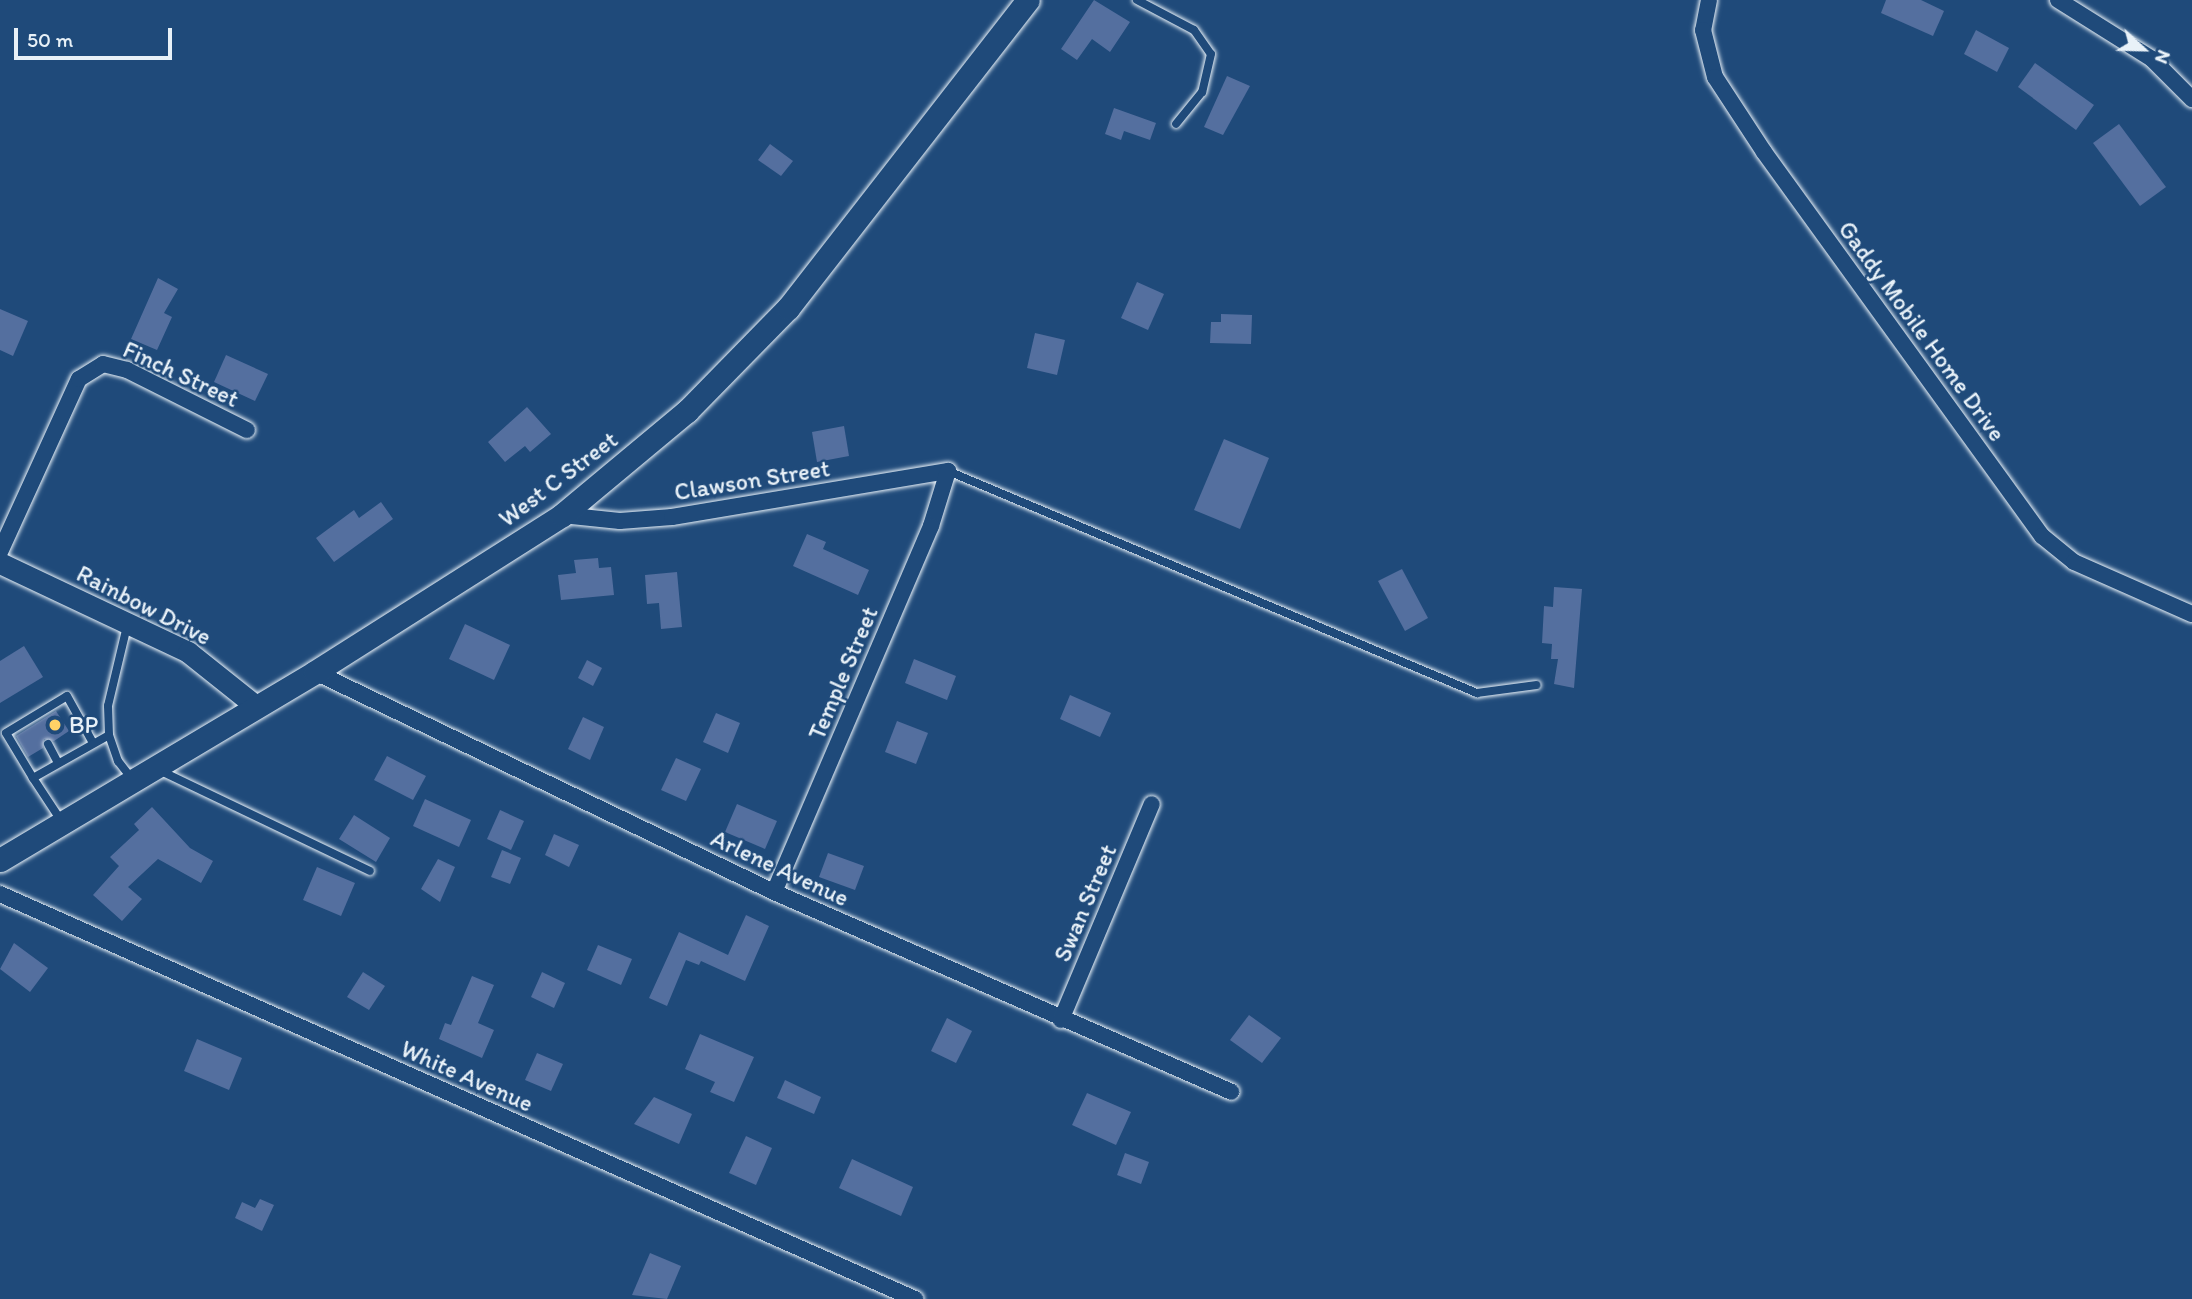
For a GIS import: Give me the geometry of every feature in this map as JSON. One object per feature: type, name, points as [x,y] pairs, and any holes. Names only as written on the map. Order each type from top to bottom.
[{"type":"main road","name":"West C Street","points":[[0,860],[315,672],[562,514],[687,411],[788,308],[1028,0]]},
{"type":"street","name":"Gaddy Mobile Home Drive","points":[[1709,0],[1703,30],[1715,77],[1764,152],[2042,536],[2074,562],[2192,614]]},
{"type":"street","points":[[2062,1],[2152,59],[2192,99]]},
{"type":"street","name":"Finch Street","points":[[0,552],[79,379],[103,364],[127,370],[247,430]]},
{"type":"street","name":"Clawson Street","points":[[562,514],[620,521],[672,517],[948,471]]},
{"type":"street","name":"Temple Street","points":[[774,892],[931,526],[948,471]]},
{"type":"street","name":"Rainbow Drive","points":[[0,563],[188,652],[256,706]]},
{"type":"street","name":"Arlene Avenue","points":[[315,672],[774,892],[1061,1020],[1231,1092]]},
{"type":"street","name":"Swan Street","points":[[1061,1020],[1152,804]]},
{"type":"street","name":"White Avenue","points":[[0,894],[915,1299]]},
{"type":"lane","points":[[1137,0],[1194,30],[1211,54],[1202,92],[1176,124]]},
{"type":"lane","points":[[948,471],[1477,694],[1536,685]]},
{"type":"lane","points":[[127,623],[107,706],[109,735],[118,761],[133,780]]},
{"type":"lane","points":[[62,823],[6,733],[33,721],[67,696],[93,743]]},
{"type":"lane","points":[[33,778],[109,735]]},
{"type":"lane","points":[[48,744],[58,763]]},
{"type":"lane","points":[[154,768],[222,804],[370,871]]},
{"type":"building","points":[[1094,0],[1130,22],[1110,52],[1092,39],[1077,60],[1061,49]]},
{"type":"building","points":[[1886,0],[1921,0],[1944,11],[1933,36],[1881,13]]},
{"type":"building","points":[[1976,30],[2009,48],[1997,72],[1964,54]]},
{"type":"building","points":[[2035,63],[2094,105],[2076,130],[2018,87]]},
{"type":"building","points":[[1227,76],[1250,86],[1223,135],[1204,127]]},
{"type":"building","points":[[1114,108],[1156,123],[1150,140],[1124,131],[1121,140],[1105,134]]},
{"type":"building","points":[[2119,124],[2166,187],[2140,206],[2093,143]]},
{"type":"building","points":[[770,144],[793,161],[781,176],[758,160]]},
{"type":"building","points":[[158,278],[178,289],[164,313],[172,317],[157,350],[131,339]]},
{"type":"building","points":[[1137,282],[1164,294],[1148,330],[1121,318]]},
{"type":"building","points":[[0,309],[28,321],[13,356],[0,350]]},
{"type":"building","points":[[1221,314],[1252,315],[1251,344],[1210,343],[1211,322],[1221,322]]},
{"type":"building","points":[[1035,333],[1065,340],[1057,375],[1027,368]]},
{"type":"building","points":[[226,355],[268,374],[255,401],[214,382]]},
{"type":"building","points":[[527,407],[551,434],[530,452],[525,446],[505,462],[488,442]]},
{"type":"building","points":[[844,426],[849,456],[817,462],[812,432]]},
{"type":"building","points":[[1224,439],[1269,458],[1240,529],[1194,510]]},
{"type":"building","points":[[381,502],[393,519],[334,562],[316,538],[354,510],[359,518]]},
{"type":"building","points":[[807,534],[826,542],[823,549],[869,570],[858,595],[793,566]]},
{"type":"building","points":[[598,558],[599,568],[611,567],[614,595],[561,600],[558,575],[576,573],[574,560]]},
{"type":"building","points":[[1402,569],[1428,618],[1405,631],[1378,581]]},
{"type":"building","points":[[677,572],[682,627],[661,629],[659,603],[647,604],[645,575]]},
{"type":"building","points":[[1554,587],[1582,589],[1574,688],[1554,684],[1558,659],[1551,659],[1552,644],[1542,643],[1544,606],[1553,607]]},
{"type":"building","points":[[465,624],[510,645],[494,680],[449,659]]},
{"type":"building","points":[[24,646],[43,677],[0,703],[0,661]]},
{"type":"building","points":[[914,659],[956,676],[947,700],[905,683]]},
{"type":"building","points":[[587,660],[602,668],[593,686],[578,678]]},
{"type":"building","points":[[1070,695],[1111,713],[1100,737],[1060,719]]},
{"type":"building","points":[[56,711],[69,731],[54,741],[44,739],[43,748],[28,757],[16,736]]},
{"type":"building","points":[[716,713],[740,723],[728,753],[703,742]]},
{"type":"building","points":[[583,717],[604,727],[590,760],[568,749]]},
{"type":"building","points":[[897,721],[928,733],[916,764],[885,752]]},
{"type":"building","points":[[387,756],[426,776],[413,800],[374,780]]},
{"type":"building","points":[[676,758],[701,769],[686,801],[661,790]]},
{"type":"building","points":[[425,799],[471,820],[459,847],[413,826]]},
{"type":"building","points":[[737,804],[777,821],[765,849],[725,832]]},
{"type":"building","points":[[152,807],[190,848],[213,861],[201,883],[158,859],[128,887],[142,899],[122,921],[93,895],[119,866],[110,857],[139,830],[134,824]]},
{"type":"building","points":[[500,810],[524,821],[511,850],[487,839]]},
{"type":"building","points":[[354,815],[390,838],[376,862],[339,839]]},
{"type":"building","points":[[554,834],[579,845],[569,867],[545,855]]},
{"type":"building","points":[[502,850],[521,858],[510,884],[491,877]]},
{"type":"building","points":[[828,853],[864,866],[855,890],[819,877]]},
{"type":"building","points":[[438,859],[455,867],[440,902],[421,889]]},
{"type":"building","points":[[317,867],[355,883],[341,916],[303,900]]},
{"type":"building","points":[[746,915],[769,926],[745,981],[701,961],[699,965],[686,960],[667,1006],[649,998],[679,932],[728,955]]},
{"type":"building","points":[[14,943],[48,968],[30,992],[0,969]]},
{"type":"building","points":[[598,945],[632,959],[621,985],[587,970]]},
{"type":"building","points":[[363,972],[385,986],[369,1010],[347,997]]},
{"type":"building","points":[[542,972],[565,983],[554,1008],[531,997]]},
{"type":"building","points":[[472,976],[494,985],[478,1023],[494,1030],[482,1058],[439,1039],[445,1023],[451,1025]]},
{"type":"building","points":[[1249,1015],[1281,1038],[1262,1063],[1230,1040]]},
{"type":"building","points":[[947,1018],[972,1031],[956,1063],[931,1051]]},
{"type":"building","points":[[700,1034],[754,1057],[734,1102],[710,1092],[715,1082],[685,1069]]},
{"type":"building","points":[[197,1039],[242,1058],[229,1090],[184,1071]]},
{"type":"building","points":[[537,1053],[563,1064],[551,1091],[525,1080]]},
{"type":"building","points":[[785,1080],[821,1097],[814,1114],[777,1098]]},
{"type":"building","points":[[1087,1093],[1131,1112],[1116,1145],[1072,1125]]},
{"type":"building","points":[[654,1097],[692,1114],[679,1144],[634,1124]]},
{"type":"building","points":[[746,1136],[772,1148],[756,1185],[729,1173]]},
{"type":"building","points":[[1125,1153],[1149,1162],[1141,1184],[1117,1175]]},
{"type":"building","points":[[852,1159],[913,1187],[901,1216],[839,1188]]},
{"type":"building","points":[[260,1199],[274,1205],[262,1231],[235,1218],[242,1202],[255,1208]]},
{"type":"building","points":[[650,1253],[681,1266],[667,1299],[632,1295]]},
{"type":"place","name":"BP","points":[[55,725]]}]
